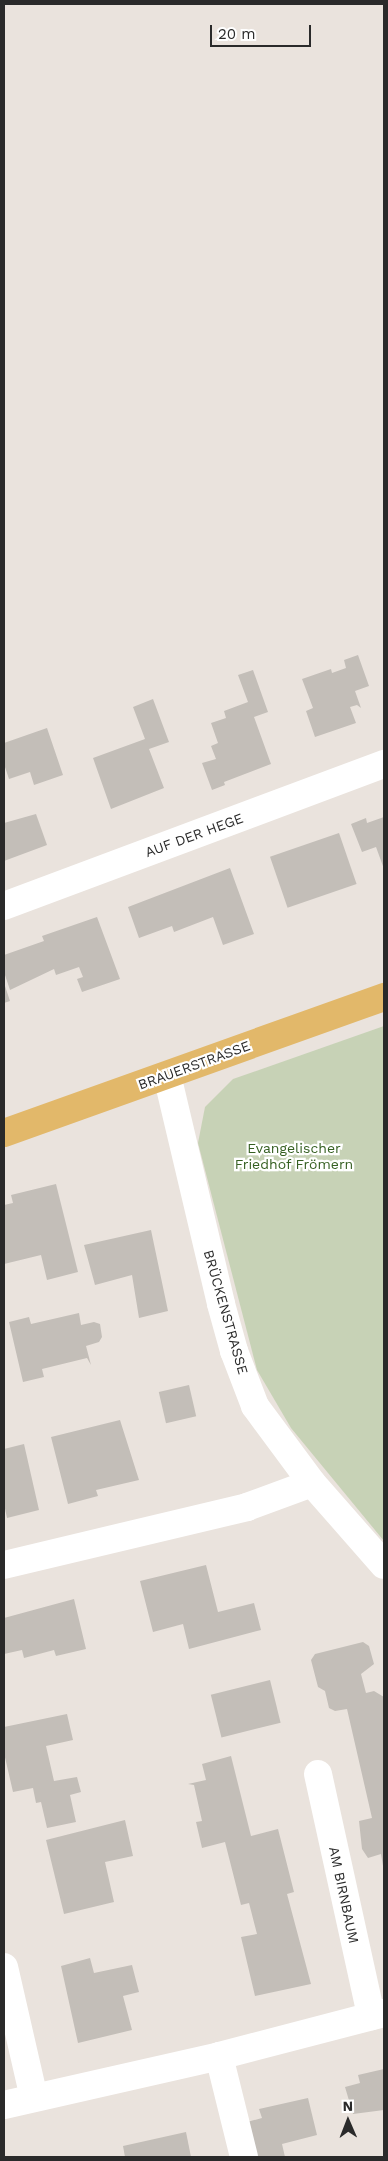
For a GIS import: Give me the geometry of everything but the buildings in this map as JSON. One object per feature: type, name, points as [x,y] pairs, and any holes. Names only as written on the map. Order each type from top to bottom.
[{"type":"main road","name":"BRAUERSTRASSE","points":[[4,1133],[384,997]]},
{"type":"street","name":"AUF DER HEGE","points":[[4,906],[384,764]]},
{"type":"street","name":"BRÜCKENSTRASSE","points":[[167,1075],[234,1351],[255,1406],[312,1483]]},
{"type":"street","points":[[4,1565],[247,1507],[312,1483],[384,1565]]},
{"type":"street","name":"AM BIRNBAUM","points":[[4,2105],[219,2056],[377,2014],[318,1774]]},
{"type":"street","points":[[4,1967],[34,2098]]},
{"type":"street","points":[[219,2056],[244,2157]]},
{"type":"green space","name":"Evangelischer Friedhof Frömern","points":[[384,1026],[384,1541],[291,1428],[257,1370],[198,1143],[205,1107],[233,1079]]}]
